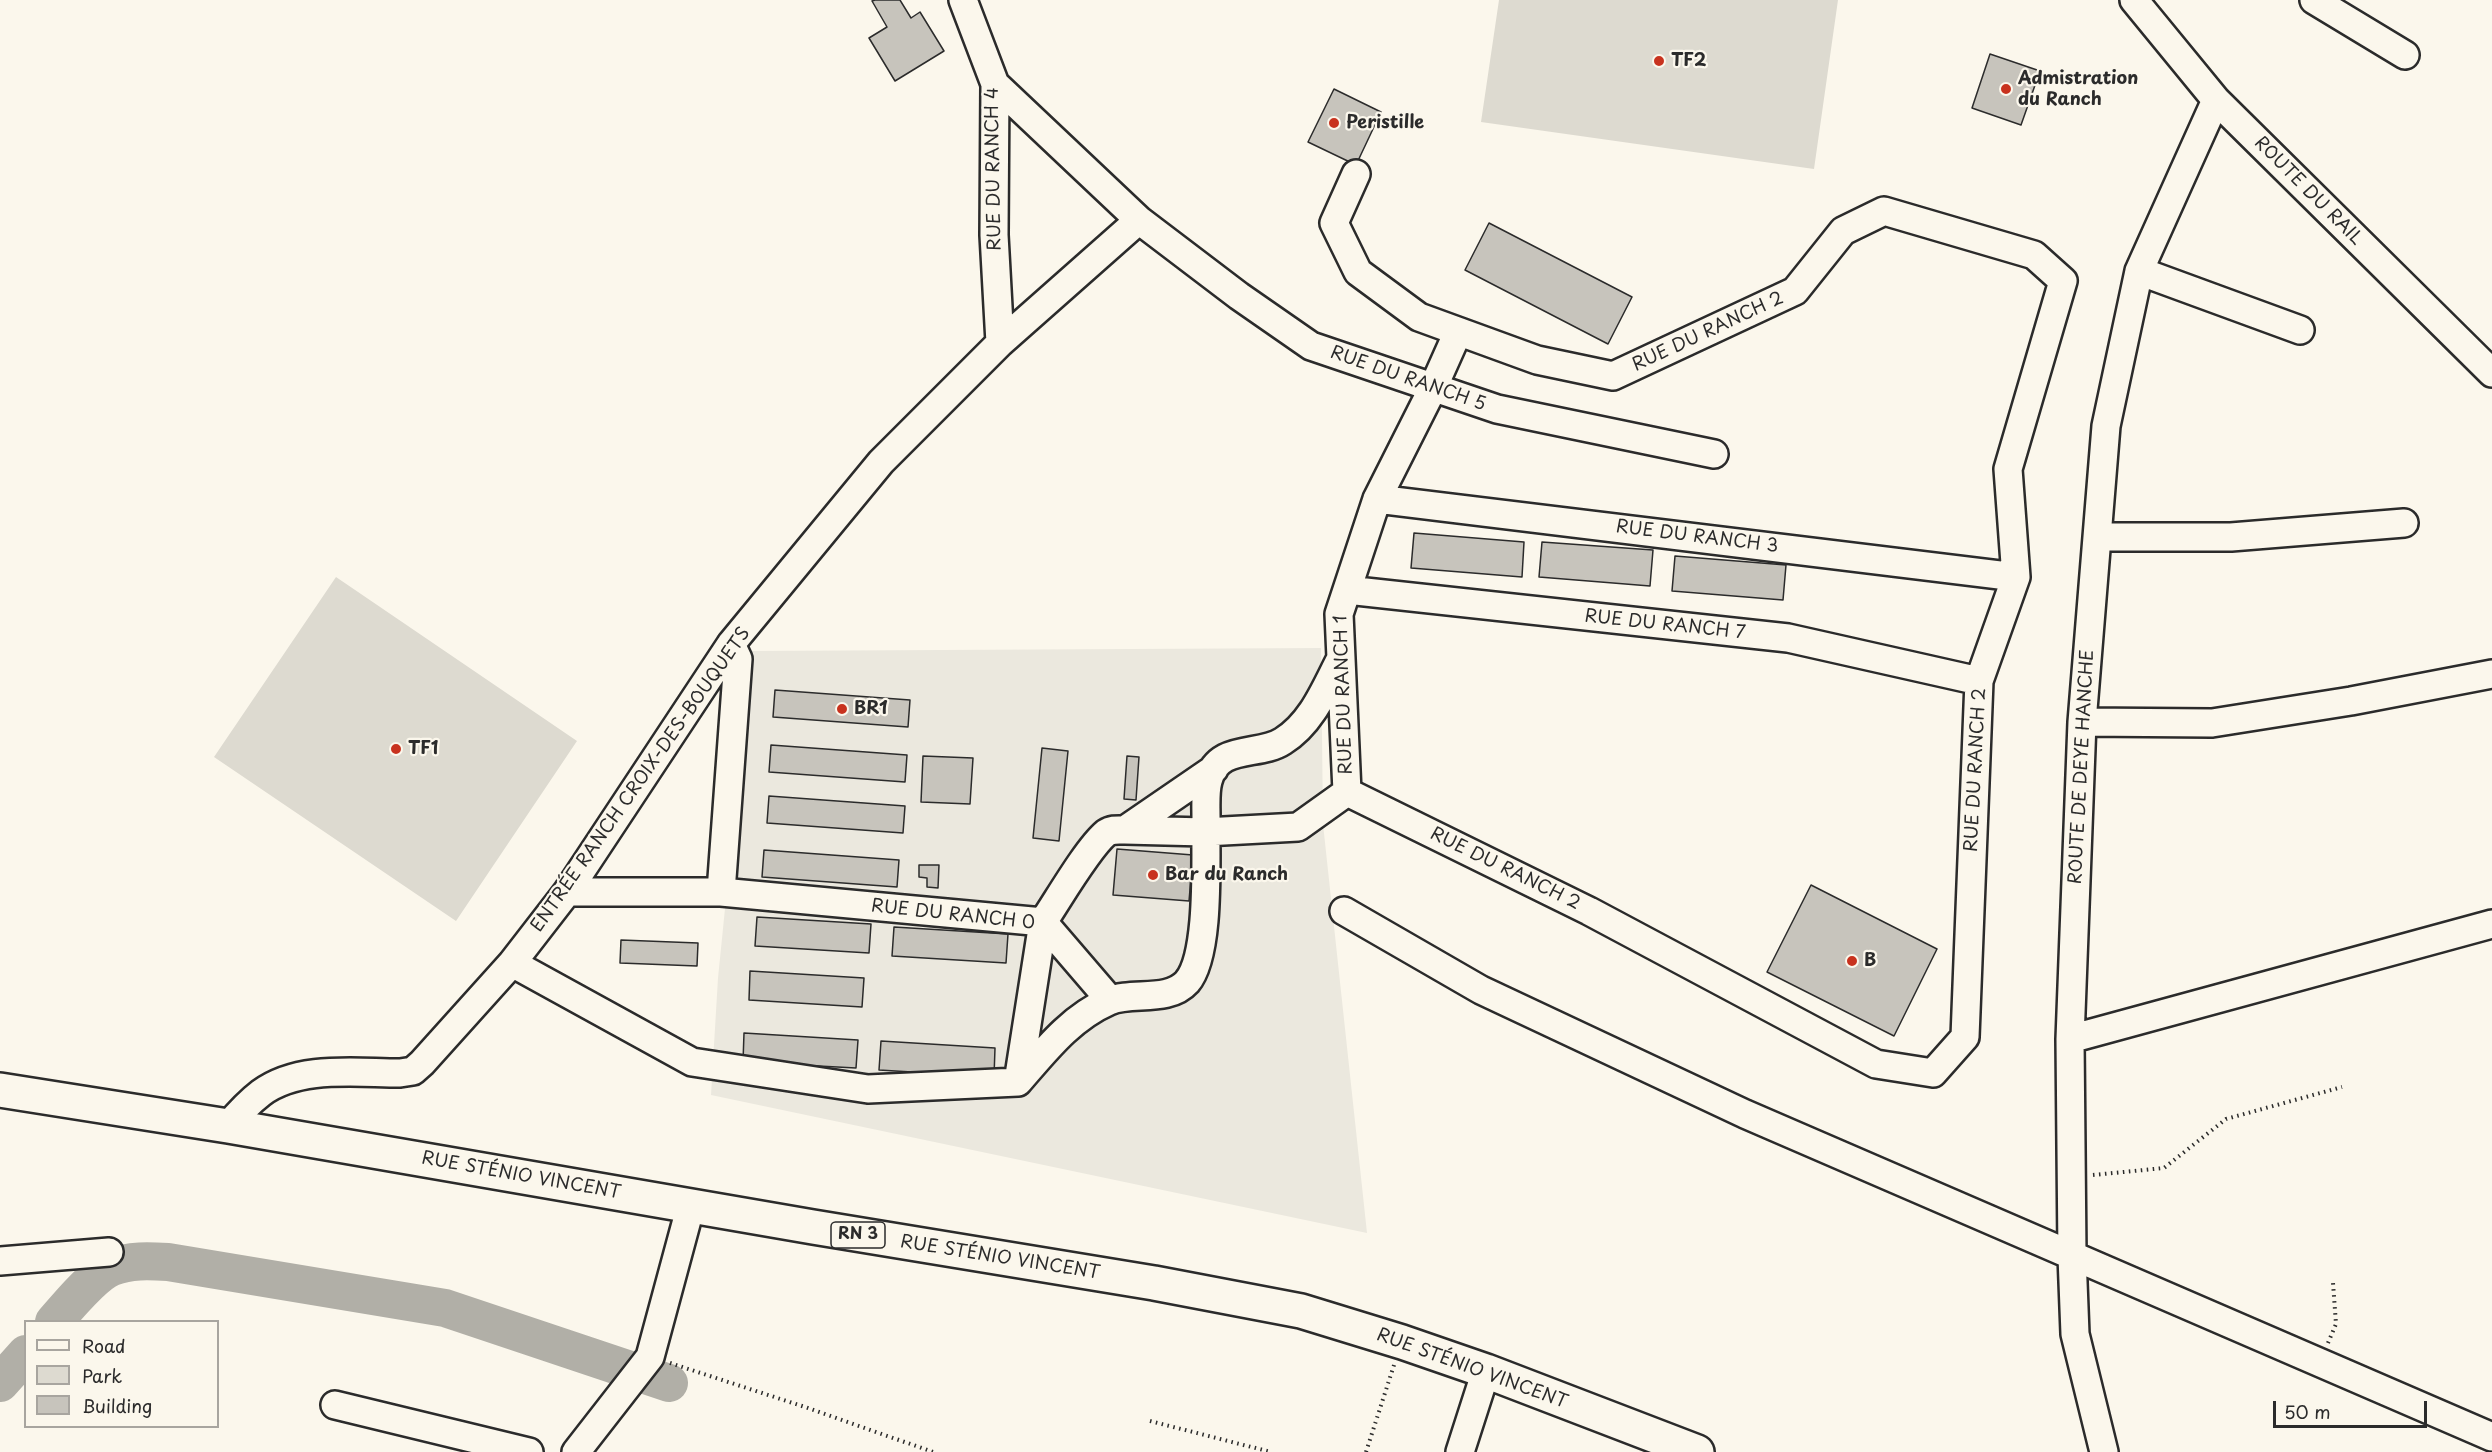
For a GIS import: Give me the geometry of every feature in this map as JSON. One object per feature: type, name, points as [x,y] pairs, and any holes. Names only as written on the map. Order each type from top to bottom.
[{"type":"main road","name":"RUE STÉNIO VINCENT","points":[[0,1090],[228,1126],[1290,1308],[1402,1342],[1486,1371],[1697,1452]]},
{"type":"street","name":"RUE DU RANCH 4","points":[[963,0],[995,84],[994,235],[1000,343]]},
{"type":"street","name":"ROUTE DU RAIL","points":[[2134,0],[2216,100],[2492,373]]},
{"type":"street","points":[[2314,0],[2405,55]]},
{"type":"street","name":"RUE DU RANCH 5","points":[[995,84],[1139,220],[1239,296],[1311,346],[1497,409],[1714,454]]},
{"type":"street","name":"ROUTE DE DEYE HANCHE","points":[[2104,1452],[2075,1334],[2070,1039],[2082,722],[2106,426],[2139,271],[2216,100]]},
{"type":"street","points":[[1356,174],[1334,223],[1358,272],[1419,317],[1458,332]]},
{"type":"street","name":"RUE DU RANCH 2","points":[[1347,792],[1589,910],[1876,1064],[1933,1073],[1965,1037],[1979,681],[2016,577],[2008,469],[2063,281],[2034,255],[1884,211],[1843,231],[1795,291],[1613,376],[1537,360],[1458,332]]},
{"type":"street","name":"ENTRÉE RANCH CROIX-DES-BOUQUETS","points":[[228,1126],[262,1092],[287,1080],[320,1073],[413,1071],[512,963],[567,892],[731,644],[881,462],[1000,343],[1139,220]]},
{"type":"street","points":[[2139,271],[2300,330]]},
{"type":"street","name":"RUE DU RANCH 1","points":[[1043,922],[1087,857],[1112,830],[1206,832],[1298,827],[1347,792],[1339,614],[1377,499],[1433,388],[1458,332]]},
{"type":"street","name":"RUE DU RANCH 3","points":[[1377,499],[2016,577]]},
{"type":"street","points":[[2097,537],[2231,537],[2404,523]]},
{"type":"street","name":"RUE DU RANCH 7","points":[[1347,590],[1788,638],[1979,681]]},
{"type":"street","points":[[721,892],[738,659],[731,644]]},
{"type":"street","points":[[512,963],[692,1062],[868,1089],[1018,1082],[1064,1029],[1110,1000],[1173,991],[1187,982],[1198,959],[1203,931],[1208,780],[1223,758],[1282,742],[1290,735],[1312,713],[1341,658]]},
{"type":"street","points":[[2082,722],[2212,723],[2351,701],[2492,674]]},
{"type":"street","points":[[1125,830],[1214,769]]},
{"type":"street","name":"RUE DU RANCH 0","points":[[567,892],[721,892],[1043,922],[1018,1082]]},
{"type":"street","points":[[1344,911],[1492,995],[1745,1114],[2492,1437]]},
{"type":"street","points":[[1043,922],[1110,1000]]},
{"type":"street","points":[[2070,1039],[2492,924]]},
{"type":"street","points":[[581,1451],[642,1367],[691,1205]]},
{"type":"street","points":[[0,1261],[109,1252]]},
{"type":"street","points":[[1460,1452],[1486,1371]]},
{"type":"street","points":[[335,1405],[529,1452]]},
{"type":"path","points":[[2072,1178],[2164,1168],[2226,1119],[2342,1087]]},
{"type":"path","points":[[2320,1363],[2336,1324],[2333,1283]]},
{"type":"path","points":[[1366,1452],[1402,1342]]},
{"type":"path","points":[[642,1367],[805,1407],[933,1452]]},
{"type":"path","points":[[1150,1421],[1271,1452]]},
{"type":"shaded area","points":[[1321,648],[1323,824],[1367,1233],[711,1095],[718,978],[751,651]]},
{"type":"green space","name":"TF2","points":[[1499,0],[1838,0],[1814,169],[1481,122]]},
{"type":"green space","name":"TF1","points":[[336,577],[577,741],[456,921],[214,757]]},
{"type":"building","points":[[900,0],[911,18],[920,12],[944,51],[895,81],[869,38],[887,27],[872,1]]},
{"type":"building","name":"Admistration du Ranch","points":[[1990,54],[2040,71],[2021,125],[1972,108]]},
{"type":"building","points":[[1334,89],[1381,112],[1356,165],[1308,142]]},
{"type":"building","points":[[1489,223],[1632,297],[1608,344],[1465,270]]},
{"type":"building","points":[[1414,533],[1524,542],[1522,577],[1411,568]]},
{"type":"building","points":[[1542,542],[1653,550],[1650,586],[1539,577]]},
{"type":"building","points":[[1675,556],[1786,565],[1783,600],[1672,591]]},
{"type":"building","name":"BR1","points":[[775,690],[910,700],[908,727],[773,717]]},
{"type":"building","points":[[771,745],[907,755],[905,782],[769,772]]},
{"type":"building","points":[[1042,748],[1068,751],[1059,841],[1033,838]]},
{"type":"building","points":[[923,756],[973,758],[970,804],[921,802]]},
{"type":"building","points":[[1127,756],[1139,757],[1136,800],[1124,799]]},
{"type":"building","points":[[769,796],[905,806],[903,833],[767,823]]},
{"type":"building","name":"Bar du Ranch","points":[[1117,849],[1193,855],[1189,901],[1113,895]]},
{"type":"building","points":[[764,850],[899,860],[897,887],[762,877]]},
{"type":"building","points":[[919,865],[939,865],[938,888],[927,887],[927,878],[919,877]]},
{"type":"building","name":"B","points":[[1811,885],[1937,949],[1894,1036],[1767,972]]},
{"type":"building","points":[[757,917],[871,924],[869,953],[755,946]]},
{"type":"building","points":[[894,927],[1008,934],[1006,963],[892,956]]},
{"type":"building","points":[[621,940],[698,943],[697,966],[620,963]]},
{"type":"building","points":[[750,971],[864,978],[862,1007],[749,1000]]},
{"type":"building","points":[[744,1033],[858,1040],[856,1068],[743,1062]]},
{"type":"building","points":[[881,1041],[995,1048],[994,1077],[879,1070]]},
{"type":"waterway","points":[[56,1320],[89,1284],[112,1267],[133,1262],[168,1262],[445,1308],[669,1383]]},
{"type":"waterway","points":[[0,1383],[24,1356]]},
{"type":"place","name":"TF2","points":[[1659,61]]},
{"type":"place","name":"Admistration du Ranch","points":[[2006,89]]},
{"type":"place","name":"Peristille","points":[[1334,123]]},
{"type":"place","name":"BR1","points":[[842,709]]},
{"type":"place","name":"TF1","points":[[396,749]]},
{"type":"place","name":"Bar du Ranch","points":[[1153,875]]},
{"type":"place","name":"B","points":[[1852,961]]}]
